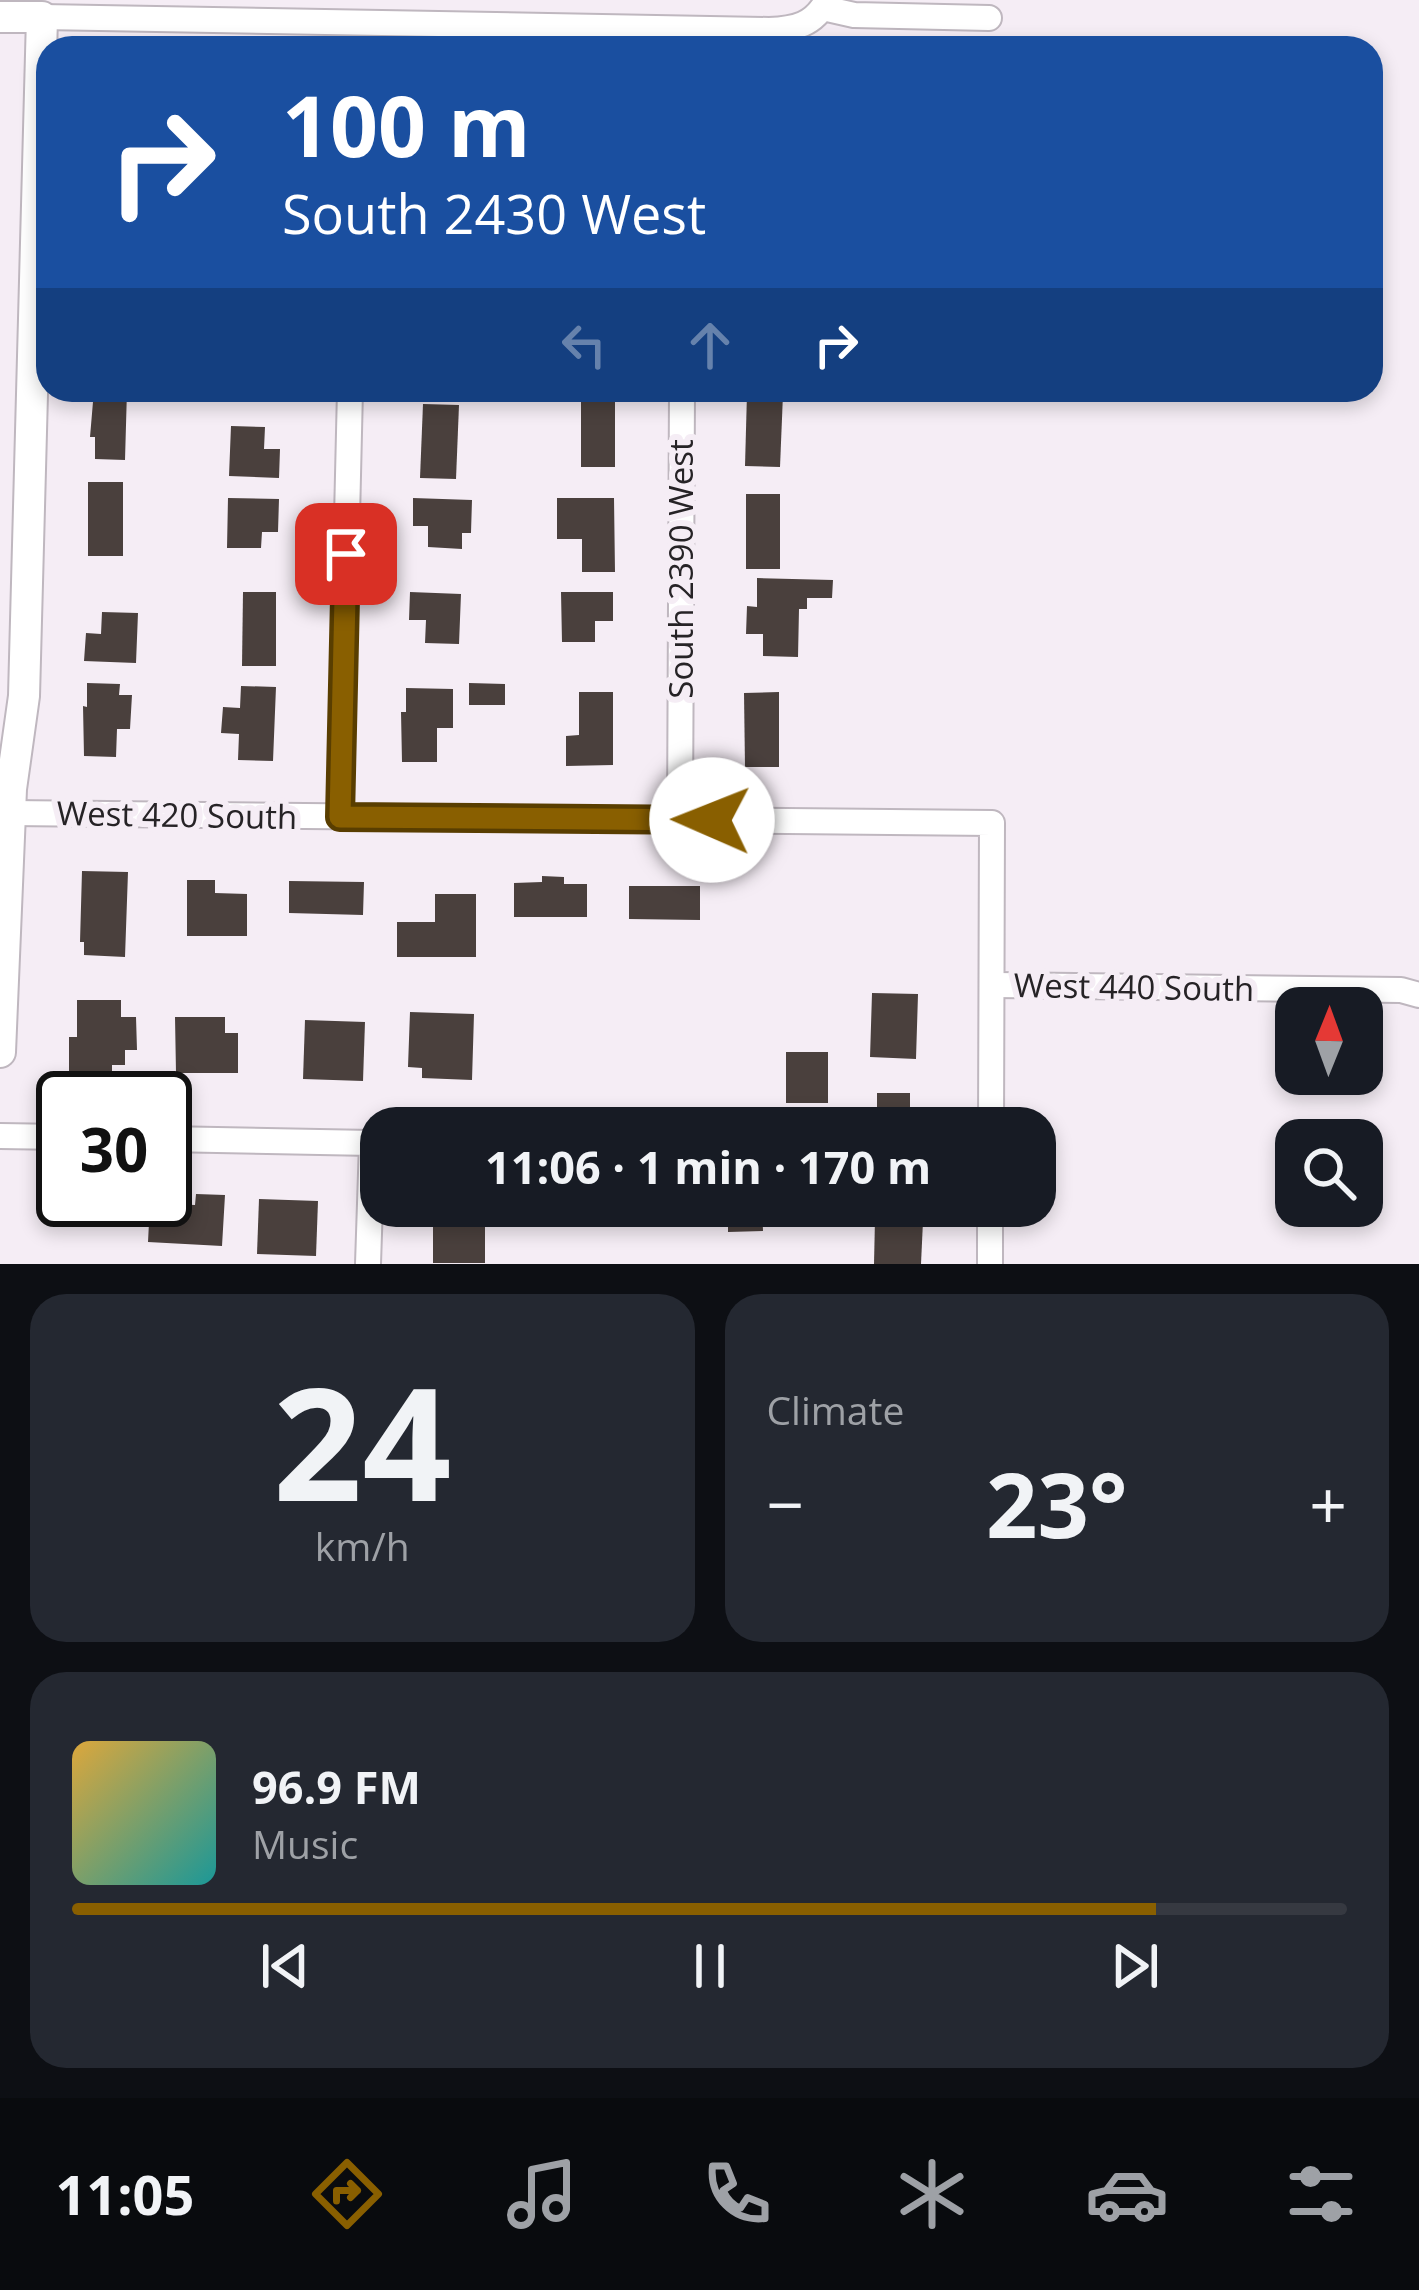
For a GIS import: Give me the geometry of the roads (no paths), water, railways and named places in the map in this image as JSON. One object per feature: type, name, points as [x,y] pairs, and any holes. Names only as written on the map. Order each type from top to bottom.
[{"type":"street","points":[[709,36],[788,30],[801,26],[825,4],[854,15],[989,18]]},
{"type":"street","points":[[0,17],[622,36]]},
{"type":"street","points":[[41,36],[42,17]]},
{"type":"street","points":[[0,1052],[10,813],[24,696],[36,243]]},
{"type":"street","points":[[340,817],[350,402]]},
{"type":"street","name":"South 2390 West","points":[[680,820],[682,402]]},
{"type":"street","name":"West 420 South","points":[[10,813],[992,823],[992,985]]},
{"type":"street","points":[[991,1107],[992,985]]},
{"type":"street","name":"West 440 South","points":[[992,985],[1401,990],[1419,994]]},
{"type":"street","points":[[0,1136],[36,1137]]},
{"type":"street","points":[[192,1140],[360,1143]]},
{"type":"street","points":[[368,1264],[370,1227]]},
{"type":"street","points":[[990,1227],[990,1264]]}]
